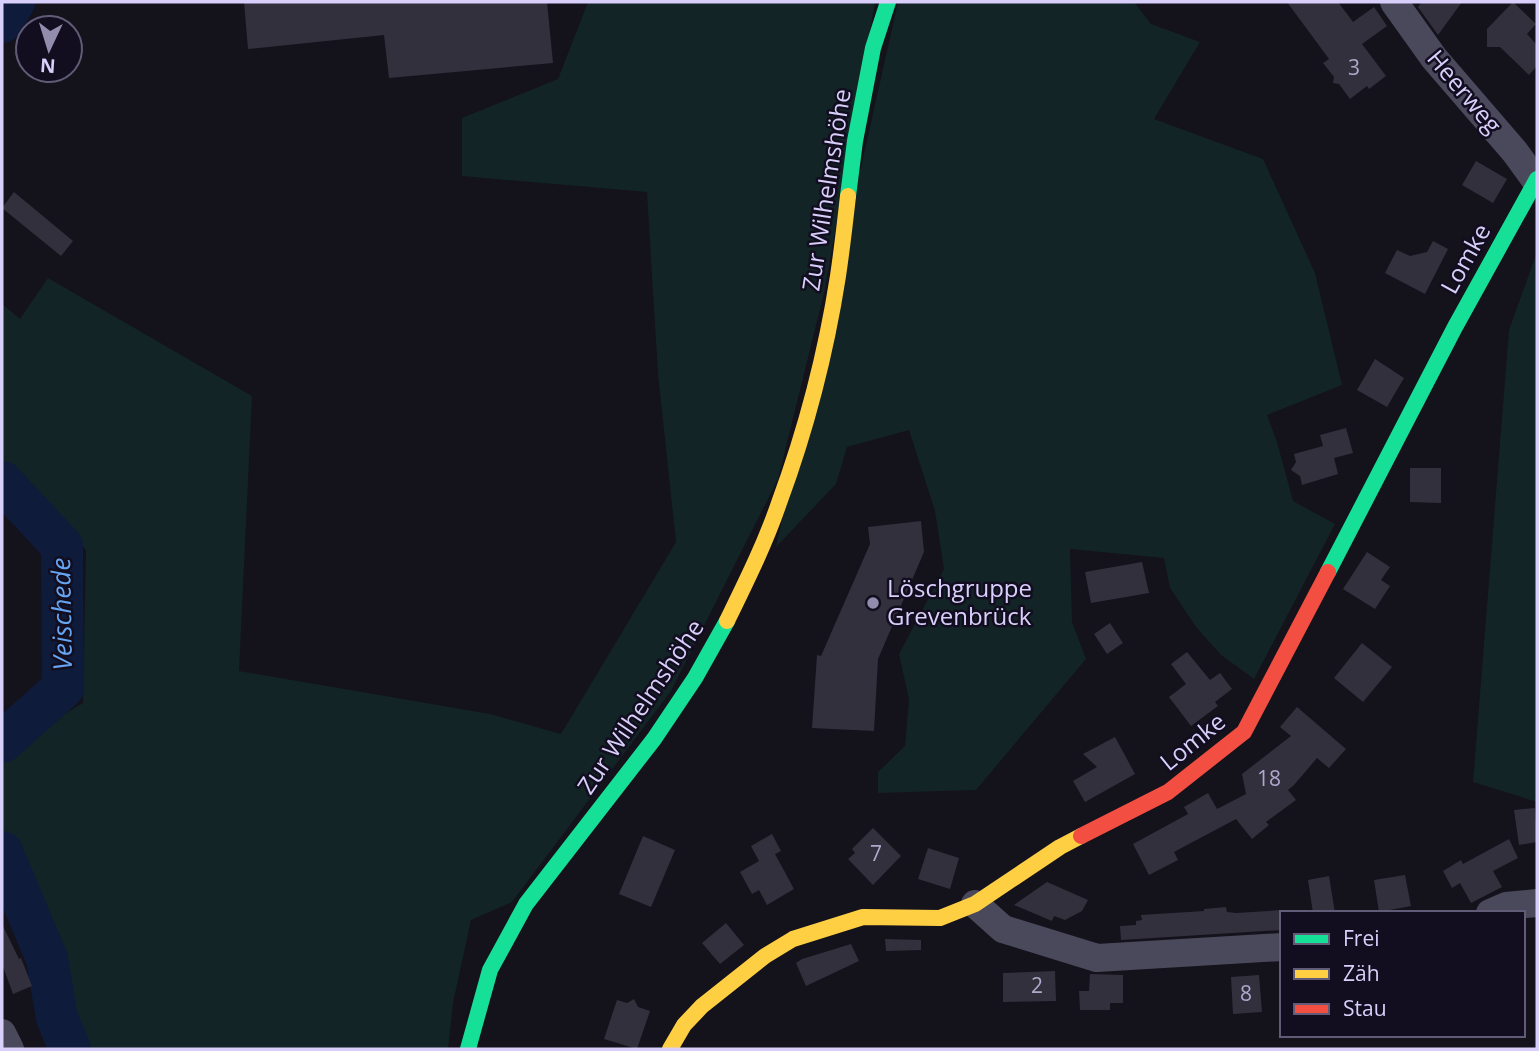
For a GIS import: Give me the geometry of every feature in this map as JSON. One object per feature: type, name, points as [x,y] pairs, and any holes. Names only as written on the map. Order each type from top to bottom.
[{"type":"street","name":"Zur Wilhelmshöhe","points":[[468,1049],[490,970],[526,904],[654,739],[695,678],[745,585],[779,504],[808,413],[824,348],[838,276],[855,141],[873,48],[888,2]]},
{"type":"street","name":"Heerweg","points":[[1394,2],[1434,58],[1536,180]]},
{"type":"street","name":"Lomke","points":[[670,1049],[684,1025],[702,1006],[765,956],[793,939],[863,917],[940,918],[975,904],[1060,847],[1168,792],[1244,732],[1455,327],[1536,180]]},
{"type":"street","points":[[1495,911],[1506,906],[1537,903]]},
{"type":"street","points":[[975,904],[1003,929],[1097,958],[1280,947]]},
{"type":"shaded area","points":[[588,2],[875,2],[825,289],[778,479],[671,691],[512,902],[471,920],[453,1003],[448,1049],[78,1049],[2,873],[2,752],[83,703],[86,550],[2,463],[2,304],[20,319],[48,278],[252,396],[239,671],[490,714],[561,734],[676,542],[658,374],[647,192],[462,176],[462,118],[558,79]]},
{"type":"shaded area","points":[[898,2],[1134,2],[1151,24],[1200,42],[1154,119],[1263,159],[1315,273],[1342,385],[1267,415],[1293,501],[1335,524],[1254,679],[1221,655],[1196,627],[1170,588],[1164,558],[1070,549],[1072,622],[1086,659],[976,790],[878,793],[878,772],[905,746],[909,699],[899,654],[944,569],[935,511],[909,430],[847,447],[836,484],[776,547]]},
{"type":"shaded area","points":[[1537,252],[1537,802],[1473,782],[1509,330]]},
{"type":"building","points":[[244,2],[547,2],[553,63],[389,78],[384,35],[248,49]]},
{"type":"building","points":[[1287,2],[1338,2],[1353,22],[1374,7],[1387,26],[1362,44],[1386,76],[1350,99],[1339,84],[1333,83],[1334,77],[1323,63],[1329,59]]},
{"type":"building","points":[[1422,2],[1462,2],[1438,35],[1418,7]]},
{"type":"building","points":[[1513,2],[1536,24],[1527,34],[1537,45],[1537,66],[1529,75],[1500,47],[1487,47],[1487,29]]},
{"type":"building","points":[[1476,161],[1507,179],[1493,203],[1462,185]]},
{"type":"building","points":[[14,192],[73,241],[61,256],[2,208]]},
{"type":"building","points":[[1433,241],[1448,249],[1425,294],[1385,273],[1397,250],[1410,256],[1427,252]]},
{"type":"building","points":[[1375,359],[1404,378],[1387,407],[1357,390]]},
{"type":"building","points":[[1346,428],[1353,453],[1334,458],[1338,474],[1302,485],[1300,476],[1291,470],[1296,462],[1294,454],[1323,446],[1320,435]]},
{"type":"building","points":[[1410,468],[1441,468],[1441,503],[1410,502]]},
{"type":"building","name":"Löschgruppe Grevenbrück","points":[[921,521],[924,552],[878,659],[874,731],[812,728],[817,655],[821,656],[870,544],[868,527]]},
{"type":"building","points":[[1367,552],[1390,567],[1381,580],[1390,586],[1375,609],[1343,589]]},
{"type":"building","points":[[1142,562],[1149,593],[1091,603],[1085,572]]},
{"type":"building","points":[[1110,623],[1123,643],[1107,654],[1094,634]]},
{"type":"building","points":[[1362,643],[1392,667],[1363,702],[1334,678]]},
{"type":"building","points":[[1187,652],[1210,680],[1220,673],[1232,689],[1215,702],[1218,706],[1191,726],[1169,697],[1186,684],[1171,664]]},
{"type":"building","points":[[1297,707],[1346,749],[1329,768],[1317,758],[1288,790],[1296,800],[1266,822],[1269,825],[1252,839],[1236,819],[1174,852],[1178,860],[1149,875],[1133,844],[1188,814],[1184,807],[1208,793],[1217,809],[1246,794],[1242,774],[1291,736],[1280,727]]},
{"type":"building","points":[[1115,737],[1135,774],[1085,802],[1073,781],[1097,767],[1083,754]]},
{"type":"building","points":[[1535,808],[1537,842],[1519,845],[1514,810]]},
{"type":"building","points":[[873,828],[901,856],[873,885],[848,859],[855,853],[852,849]]},
{"type":"building","points":[[772,834],[781,851],[775,854],[794,889],[767,905],[759,890],[752,894],[740,872],[759,861],[751,846]]},
{"type":"building","points":[[643,836],[675,850],[651,907],[619,894]]},
{"type":"building","points":[[1509,839],[1518,858],[1493,871],[1502,887],[1471,903],[1460,883],[1452,888],[1443,871],[1461,860],[1463,864]]},
{"type":"building","points":[[928,848],[959,858],[950,889],[918,879]]},
{"type":"building","points":[[1405,875],[1411,906],[1379,911],[1374,880]]},
{"type":"building","points":[[1329,876],[1335,911],[1313,911],[1308,880]]},
{"type":"building","points":[[1047,882],[1088,900],[1082,911],[1065,920],[1054,916],[1052,921],[1014,905]]},
{"type":"building","points":[[1226,907],[1227,912],[1236,913],[1282,910],[1280,930],[1121,940],[1120,926],[1136,925],[1136,921],[1142,920],[1141,915]]},
{"type":"building","points":[[726,923],[744,945],[720,964],[702,943]]},
{"type":"building","points":[[2,924],[19,959],[21,958],[32,986],[13,994],[2,964]]},
{"type":"building","points":[[885,939],[921,940],[921,950],[886,951]]},
{"type":"building","points":[[851,944],[859,961],[806,986],[796,963]]},
{"type":"building","points":[[1055,971],[1056,1001],[1003,1002],[1003,973]]},
{"type":"building","points":[[1090,974],[1123,975],[1123,1003],[1110,1003],[1110,1010],[1080,1010],[1079,991],[1089,991]]},
{"type":"building","points":[[1259,975],[1262,1012],[1233,1014],[1231,977]]},
{"type":"building","points":[[634,999],[638,1007],[650,1011],[637,1049],[604,1039],[617,1000],[627,1003]]},
{"type":"waterway","name":"Veischede","points":[[2,22],[14,2]]},
{"type":"waterway","name":"Veischede","points":[[2,482],[62,546],[63,688],[2,742]]},
{"type":"waterway","name":"Veischede","points":[[2,852],[47,959],[57,1018],[70,1049]]},
{"type":"traffic: fast","points":[[848,196],[855,141],[873,48],[888,2]]},
{"type":"traffic: fast","points":[[1328,572],[1455,327],[1537,179]]},
{"type":"traffic: fast","points":[[468,1049],[490,970],[526,904],[654,739],[695,678],[727,621]]},
{"type":"traffic: slow","points":[[727,621],[768,533],[806,419],[833,305],[848,196]]},
{"type":"traffic: slow","points":[[670,1049],[684,1025],[702,1006],[765,956],[793,939],[863,917],[940,918],[975,904],[1081,836]]},
{"type":"traffic: jam","points":[[1081,836],[1168,792],[1244,732],[1328,572]]},
{"type":"place","name":"Löschgruppe Grevenbrück","points":[[873,603]]}]
